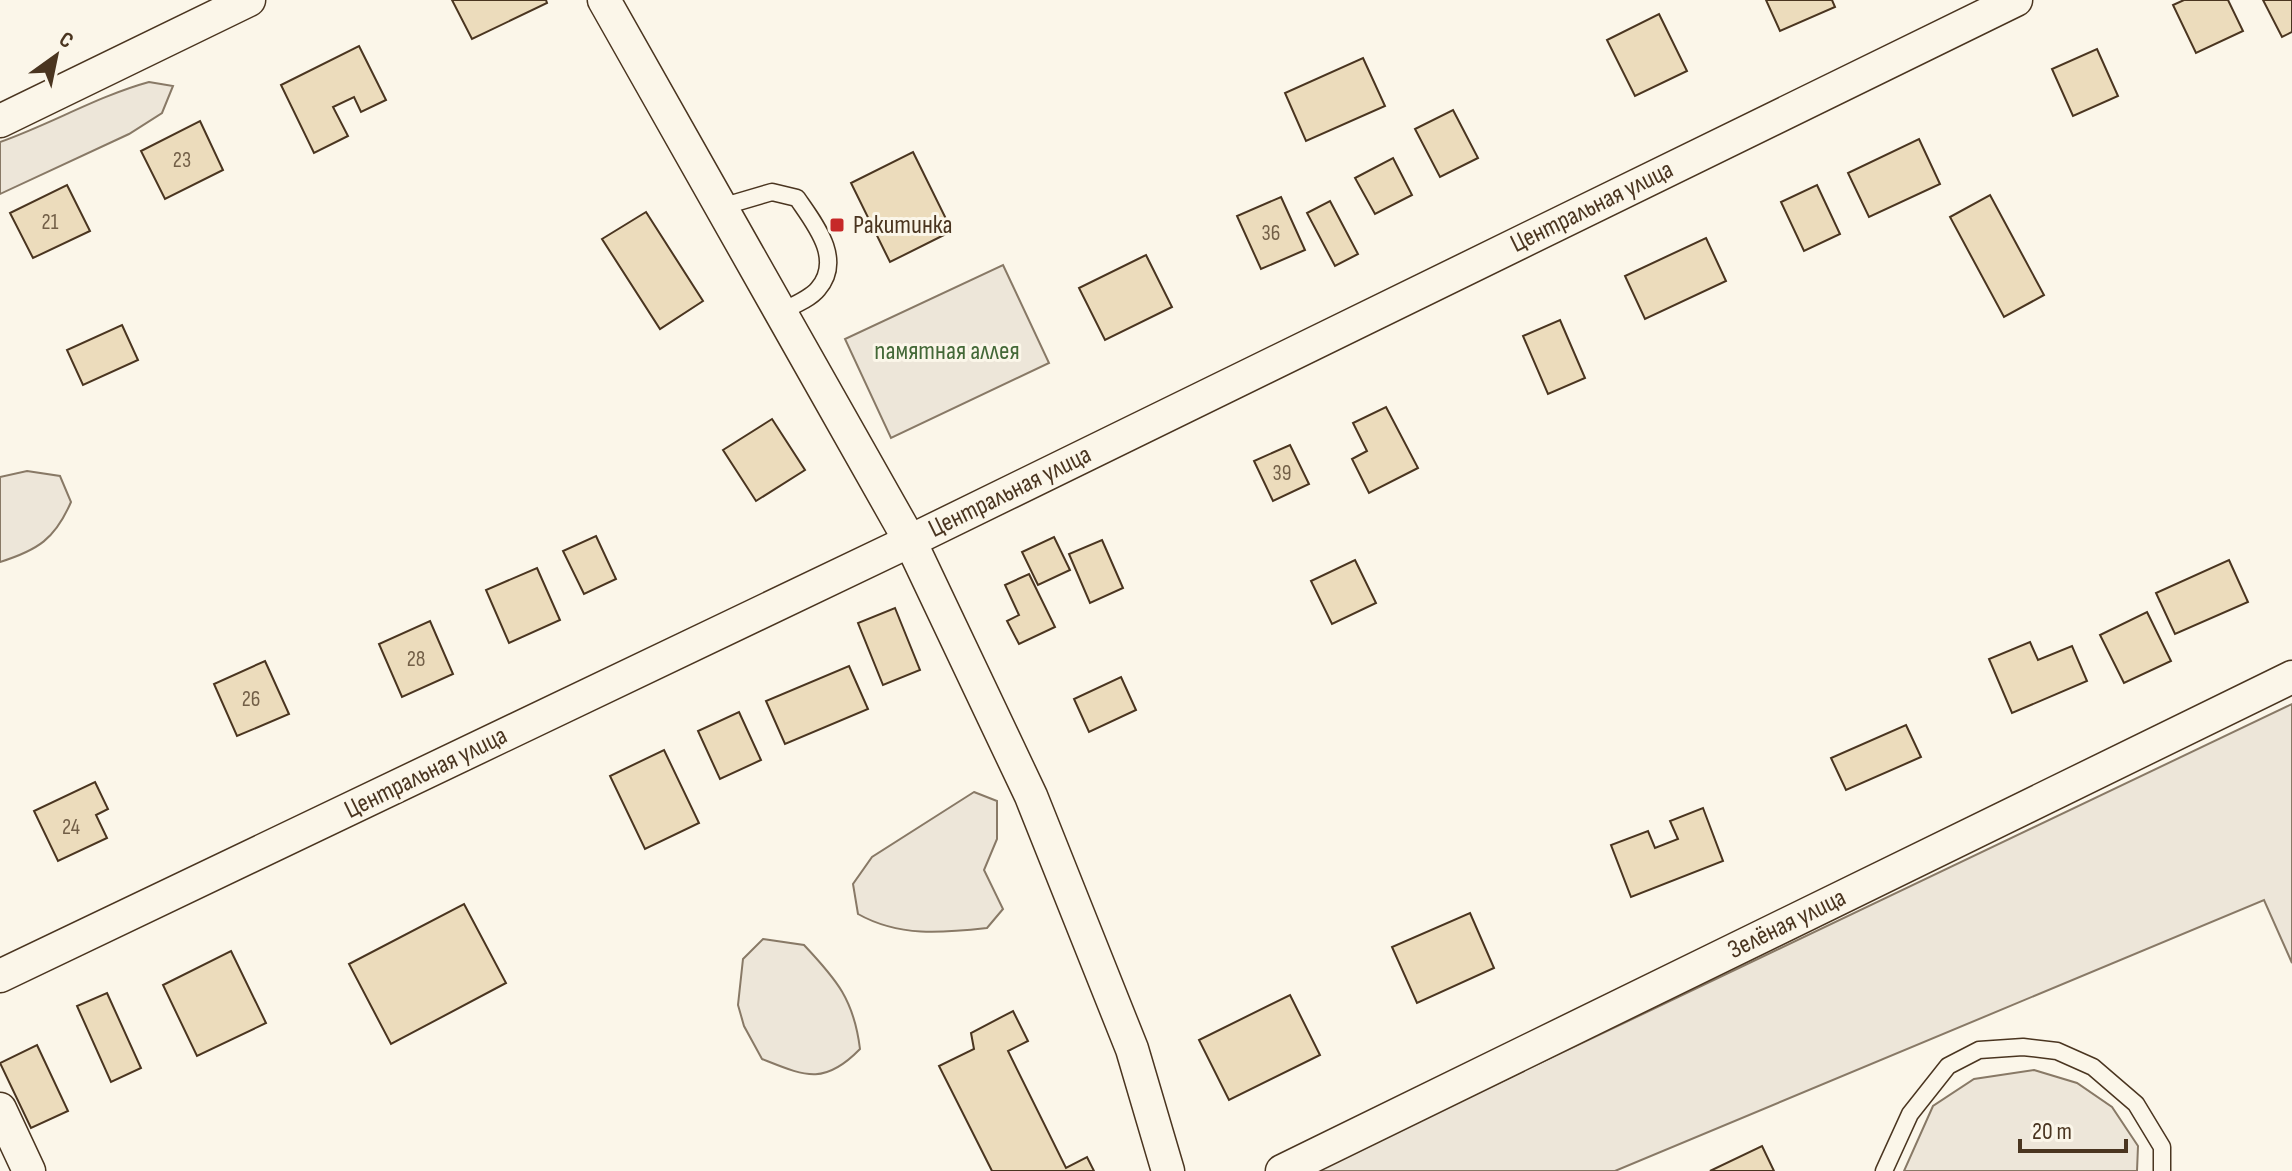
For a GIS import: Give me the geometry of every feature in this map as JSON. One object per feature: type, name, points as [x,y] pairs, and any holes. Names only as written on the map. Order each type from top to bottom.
[{"type":"street","points":[[0,121],[249,0]]},
{"type":"street","points":[[604,0],[910,541],[1031,796],[1132,1049],[1168,1171]]},
{"type":"street","name":"Центральная улица","points":[[0,976],[910,541],[2016,0]]},
{"type":"street","name":"Зелёная улица","points":[[1282,1171],[2292,677]]},
{"type":"street","points":[[0,1109],[29,1171]]},
{"type":"lane","points":[[721,207],[772,192],[797,198],[824,238],[829,272],[818,290],[780,312]]},
{"type":"lane","points":[[1884,1171],[1910,1114],[1948,1066],[1979,1050],[2023,1047],[2057,1051],[2093,1067],[2136,1104],[2162,1147],[2162,1171]]},
{"type":"green space","points":[[149,82],[173,86],[162,113],[129,134],[0,194],[0,142]]},
{"type":"green space","name":"памятная аллея","points":[[1003,265],[1049,363],[891,438],[845,339]]},
{"type":"green space","points":[[27,471],[60,476],[71,502],[52,534],[44,541],[25,553],[0,562],[0,477]]},
{"type":"green space","points":[[2292,704],[2292,963],[2264,900],[1615,1171],[1314,1171]]},
{"type":"green space","points":[[974,792],[997,801],[997,839],[984,870],[1003,909],[987,928],[921,932],[889,927],[858,914],[853,884],[872,857]]},
{"type":"green space","points":[[763,939],[804,945],[842,992],[853,1017],[860,1049],[836,1069],[825,1073],[802,1073],[762,1059],[744,1026],[738,1005],[743,959]]},
{"type":"green space","points":[[2034,1070],[2077,1083],[2112,1107],[2138,1146],[2137,1171],[1904,1171],[1933,1106],[1974,1079]]},
{"type":"building","points":[[452,0],[546,0],[547,3],[472,39]]},
{"type":"building","points":[[1766,0],[1832,0],[1835,7],[1780,31]]},
{"type":"building","points":[[2184,0],[2228,0],[2243,31],[2196,53],[2173,5]]},
{"type":"building","points":[[2263,0],[2292,0],[2292,32],[2282,37]]},
{"type":"building","points":[[1659,14],[1687,71],[1635,96],[1607,40]]},
{"type":"building","points":[[359,46],[386,100],[361,112],[354,97],[333,107],[348,136],[314,153],[281,85]]},
{"type":"building","points":[[2097,49],[2118,96],[2073,116],[2052,69]]},
{"type":"building","points":[[1363,58],[1385,106],[1306,141],[1285,93]]},
{"type":"building","points":[[1453,110],[1478,158],[1440,177],[1415,129]]},
{"type":"building","points":[[200,121],[223,170],[165,199],[141,151]]},
{"type":"building","points":[[1919,139],[1940,184],[1869,217],[1848,173]]},
{"type":"building","points":[[913,152],[952,231],[890,262],[851,183]]},
{"type":"building","points":[[1393,158],[1412,195],[1375,214],[1355,178]]},
{"type":"building","points":[[67,185],[90,231],[33,258],[10,213]]},
{"type":"building","points":[[1817,185],[1840,234],[1804,251],[1781,202]]},
{"type":"building","points":[[1990,195],[2044,295],[2004,317],[1950,217]]},
{"type":"building","points":[[1281,197],[1305,250],[1261,269],[1237,216]]},
{"type":"building","points":[[1330,201],[1358,254],[1335,266],[1307,213]]},
{"type":"building","points":[[646,212],[703,301],[660,329],[602,239]]},
{"type":"building","points":[[1706,238],[1726,281],[1645,319],[1625,276]]},
{"type":"building","points":[[1146,255],[1172,307],[1105,340],[1079,288]]},
{"type":"building","points":[[1560,320],[1585,378],[1548,394],[1523,336]]},
{"type":"building","points":[[122,325],[138,360],[83,385],[67,350]]},
{"type":"building","points":[[1386,407],[1418,468],[1369,493],[1352,459],[1367,451],[1353,423]]},
{"type":"building","points":[[772,419],[805,470],[756,501],[723,450]]},
{"type":"building","points":[[1290,445],[1309,484],[1273,501],[1254,461]]},
{"type":"building","points":[[596,536],[616,579],[584,594],[563,551]]},
{"type":"building","points":[[1054,537],[1070,570],[1038,585],[1022,552]]},
{"type":"building","points":[[1102,540],[1123,588],[1090,603],[1069,554]]},
{"type":"building","points":[[1355,560],[1376,603],[1332,624],[1311,581]]},
{"type":"building","points":[[2229,560],[2248,602],[2175,634],[2156,593]]},
{"type":"building","points":[[537,568],[560,620],[509,643],[486,590]]},
{"type":"building","points":[[1029,574],[1055,627],[1019,644],[1007,621],[1019,615],[1005,585]]},
{"type":"building","points":[[895,608],[920,670],[883,685],[858,623]]},
{"type":"building","points":[[2147,612],[2171,661],[2124,683],[2100,635]]},
{"type":"building","points":[[430,621],[453,674],[402,697],[379,644]]},
{"type":"building","points":[[2030,642],[2038,660],[2072,646],[2087,681],[2012,713],[1989,659]]},
{"type":"building","points":[[265,661],[289,714],[237,736],[214,684]]},
{"type":"building","points":[[849,666],[868,709],[785,744],[766,701]]},
{"type":"building","points":[[1121,677],[1136,710],[1089,732],[1074,699]]},
{"type":"building","points":[[739,712],[761,760],[720,779],[698,731]]},
{"type":"building","points":[[1906,725],[1921,757],[1846,790],[1831,758]]},
{"type":"building","points":[[664,750],[699,823],[645,849],[610,776]]},
{"type":"building","points":[[95,782],[108,809],[96,815],[107,838],[58,861],[34,811]]},
{"type":"building","points":[[1703,808],[1723,861],[1631,897],[1611,845],[1648,831],[1655,848],[1678,839],[1670,821]]},
{"type":"building","points":[[464,904],[506,983],[391,1044],[349,964]]},
{"type":"building","points":[[1470,913],[1494,968],[1417,1003],[1392,947]]},
{"type":"building","points":[[231,951],[266,1023],[197,1056],[163,985]]},
{"type":"building","points":[[107,993],[141,1068],[111,1082],[77,1006]]},
{"type":"building","points":[[1290,995],[1320,1055],[1229,1100],[1199,1040]]},
{"type":"building","points":[[1013,1011],[1028,1041],[1008,1051],[1066,1168],[1087,1157],[1094,1171],[992,1171],[939,1066],[974,1049],[971,1033]]},
{"type":"building","points":[[37,1045],[68,1111],[31,1128],[0,1063]]},
{"type":"building","points":[[1762,1146],[1774,1171],[1710,1171]]},
{"type":"place","name":"Ракитинка","points":[[837,225]]}]
